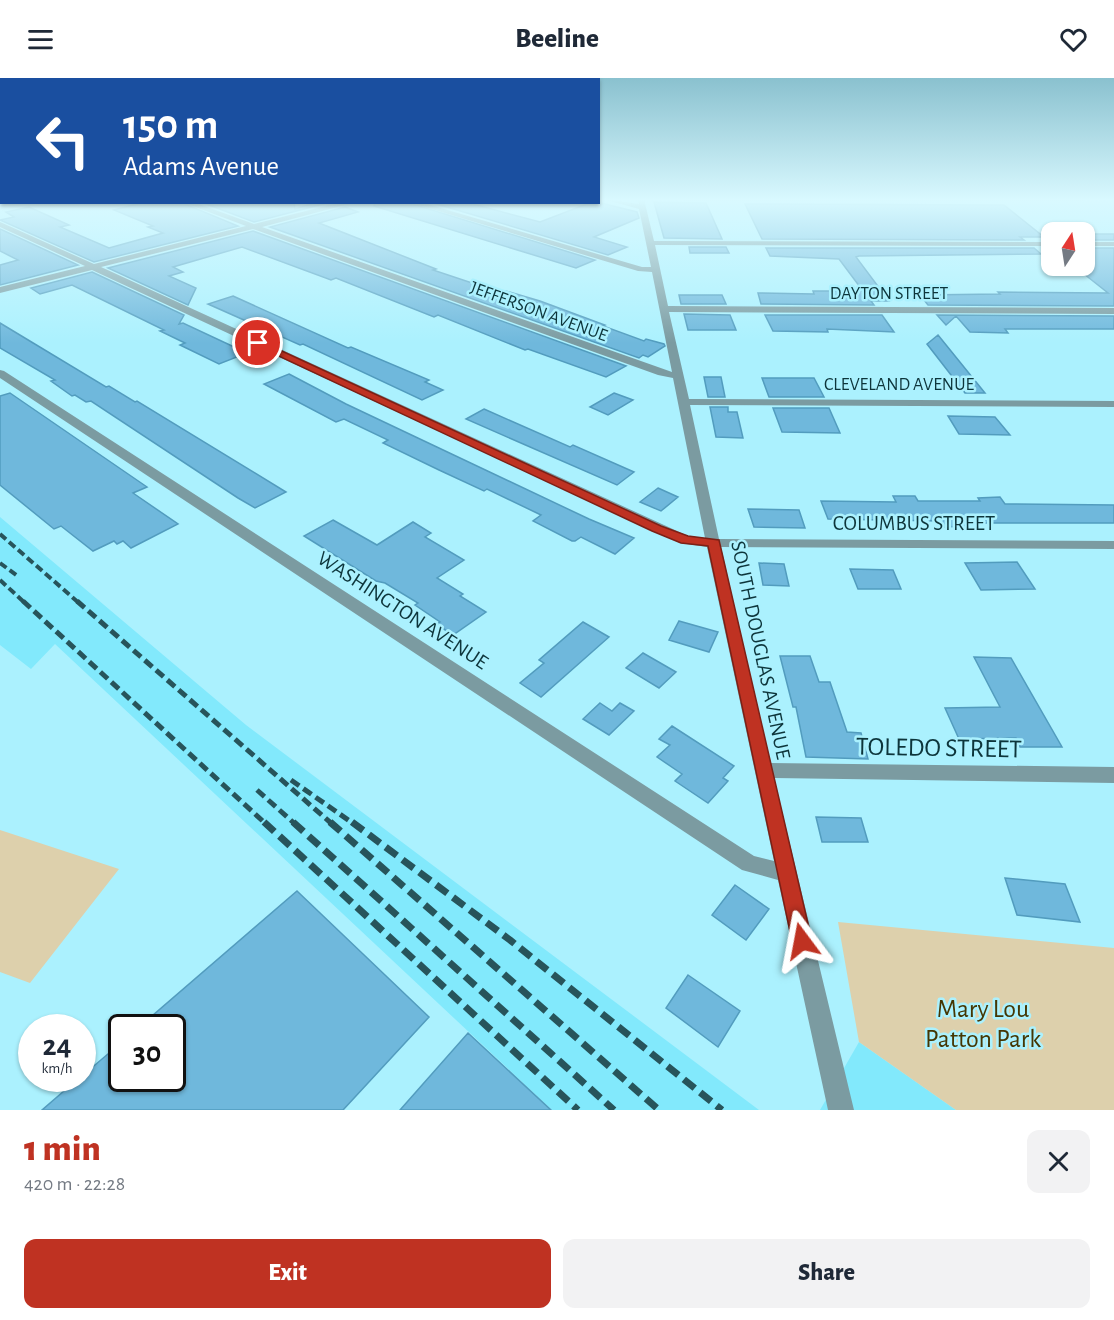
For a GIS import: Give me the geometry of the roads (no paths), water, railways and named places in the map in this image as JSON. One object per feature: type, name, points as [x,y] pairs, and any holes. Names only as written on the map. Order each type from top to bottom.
[{"type":"street","name":"COLUMBUS STREET","points":[[49,247],[686,540],[714,543],[1114,545]]},
{"type":"street","points":[[0,290],[176,247]]},
{"type":"street","name":"JEFFERSON AVENUE","points":[[311,247],[662,373],[679,376]]},
{"type":"street","points":[[566,247],[641,269],[656,270]]},
{"type":"street","name":"SOUTH DOUGLAS AVENUE","points":[[652,247],[786,873],[841,1110]]},
{"type":"street","name":"DAYTON STREET","points":[[665,309],[1114,311]]},
{"type":"street","name":"WASHINGTON AVENUE","points":[[0,373],[749,864],[786,873]]},
{"type":"street","name":"CLEVELAND AVENUE","points":[[684,402],[1114,404]]},
{"type":"street","name":"TOLEDO STREET","points":[[764,770],[1114,775]]},
{"type":"railway","points":[[0,534],[79,603]]},
{"type":"railway","points":[[0,563],[19,577]]},
{"type":"railway","points":[[0,580],[25,603]]},
{"type":"railway","points":[[23,601],[266,824]]},
{"type":"railway","points":[[77,601],[332,824]]},
{"type":"railway","points":[[291,780],[354,824]]},
{"type":"railway","points":[[257,790],[295,824]]},
{"type":"railway","points":[[264,822],[578,1110]]},
{"type":"railway","points":[[293,822],[614,1110]]},
{"type":"railway","points":[[330,822],[659,1110]]},
{"type":"railway","points":[[352,822],[510,940],[722,1110]]},
{"type":"park label","name":"Mary Lou Patton Park","points":[[983,1023]]}]
